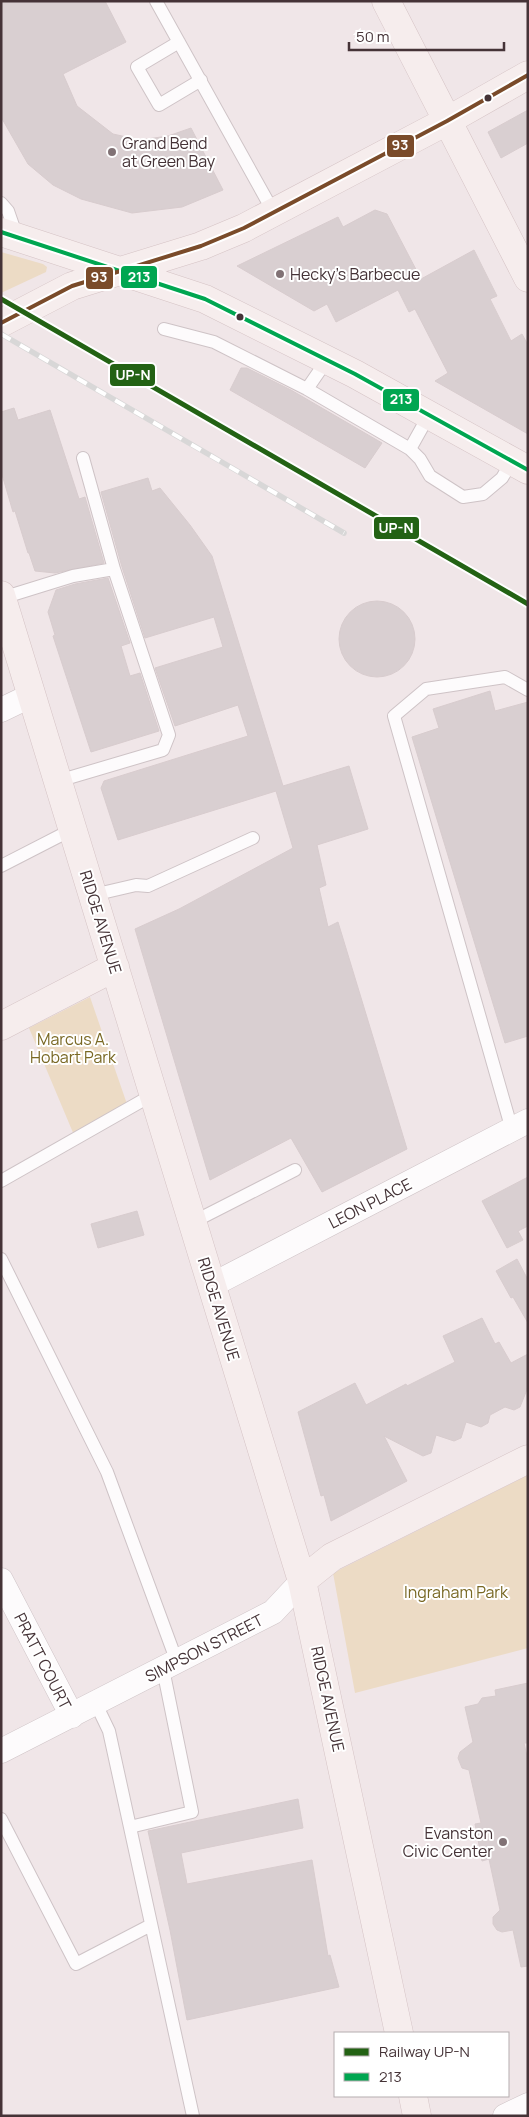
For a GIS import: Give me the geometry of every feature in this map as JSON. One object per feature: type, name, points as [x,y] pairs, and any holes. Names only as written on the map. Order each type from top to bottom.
[{"type":"street","points":[[386,1],[528,278]]},
{"type":"street","points":[[1,323],[72,286],[216,241],[274,213],[447,121],[528,75]]},
{"type":"street","points":[[9,234],[205,299],[327,360],[520,466]]},
{"type":"street","name":"RIDGE AVENUE","points":[[2,597],[302,1581],[400,2032]]},
{"type":"street","points":[[1,710],[32,695]]},
{"type":"street","points":[[1,1026],[115,967]]},
{"type":"street","name":"LEON PLACE","points":[[212,1284],[520,1126]]},
{"type":"street","name":"SIMPSON STREET","points":[[1,1751],[273,1612],[302,1581],[332,1557],[528,1459]]},
{"type":"street","name":"PRATT COURT","points":[[1,1580],[72,1716]]},
{"type":"street","points":[[413,2097],[417,2116]]},
{"type":"street","points":[[505,2116],[528,2104]]},
{"type":"lane","points":[[156,1],[274,213]]},
{"type":"lane","points":[[179,42],[137,67],[159,105],[201,80]]},
{"type":"lane","points":[[1,203],[8,211],[9,234]]},
{"type":"lane","points":[[164,329],[214,342],[306,389],[410,449],[420,459],[430,476],[463,497],[484,494],[502,478],[520,466]]},
{"type":"lane","points":[[306,389],[327,360]]},
{"type":"lane","points":[[410,449],[430,416]]},
{"type":"lane","points":[[58,781],[162,750],[169,736],[114,569],[83,458]]},
{"type":"lane","points":[[2,597],[73,576],[114,569]]},
{"type":"lane","points":[[520,1126],[394,716],[426,688],[505,677],[528,690]]},
{"type":"lane","points":[[1,866],[73,829]]},
{"type":"lane","points":[[93,895],[136,885],[148,886],[253,838]]},
{"type":"lane","points":[[1,1181],[154,1094]]},
{"type":"lane","points":[[193,1222],[295,1170]]},
{"type":"lane","points":[[1,1259],[108,1472],[170,1665],[192,1812],[130,1827]]},
{"type":"lane","points":[[96,1704],[109,1731],[193,2116]]},
{"type":"lane","points":[[1,1819],[76,1964],[151,1925]]},
{"type":"green space","points":[[1,252],[43,264],[47,267],[46,272],[1,293]]},
{"type":"green space","name":"Marcus A. Hobart Park","points":[[90,997],[127,1104],[74,1135],[29,1028]]},
{"type":"green space","name":"Ingraham Park","points":[[528,1475],[528,1648],[355,1693],[333,1573]]},
{"type":"building","name":"Grand Bend at Green Bay","points":[[1,1],[105,1],[126,42],[63,74],[77,106],[113,134],[140,140],[168,136],[191,128],[223,190],[182,207],[132,213],[81,199],[53,185],[28,164],[1,117]]},
{"type":"building","points":[[528,110],[528,143],[501,158],[488,132]]},
{"type":"building","points":[[375,210],[387,214],[421,279],[474,250],[497,296],[490,299],[511,341],[522,334],[528,345],[528,434],[435,381],[448,373],[415,309],[409,312],[398,290],[336,322],[327,304],[314,311],[237,266],[338,217],[343,227]]},
{"type":"building","points":[[241,368],[247,368],[291,390],[382,443],[365,468],[230,390]]},
{"type":"building","points":[[14,408],[18,420],[50,410],[79,499],[85,497],[104,563],[55,573],[35,571],[15,511],[13,512],[1,471],[1,412]]},
{"type":"building","points":[[148,478],[152,491],[160,488],[212,556],[283,786],[349,766],[368,829],[317,845],[326,885],[319,888],[328,927],[338,922],[407,1149],[322,1192],[291,1138],[210,1180],[135,929],[179,909],[293,848],[276,791],[118,840],[101,788],[104,781],[248,736],[238,705],[175,726],[155,668],[223,647],[214,617],[145,638],[122,567],[101,492]]},
{"type":"building","points":[[108,578],[130,643],[121,646],[130,676],[140,673],[159,731],[91,752],[53,636],[55,635],[48,612],[56,590],[75,584]]},
{"type":"building","points":[[377,601],[391,604],[404,612],[412,625],[415,639],[412,653],[404,666],[391,674],[377,677],[363,674],[350,666],[342,653],[339,639],[342,625],[350,612],[363,604]]},
{"type":"building","points":[[490,691],[495,711],[528,702],[528,1036],[505,1043],[412,737],[439,728],[433,709]]},
{"type":"building","points":[[528,1177],[528,1226],[518,1231],[523,1240],[507,1248],[482,1201]]},
{"type":"building","points":[[137,1211],[144,1235],[98,1248],[91,1224]]},
{"type":"building","points":[[517,1259],[528,1280],[528,1323],[496,1271]]},
{"type":"building","points":[[482,1318],[495,1344],[499,1342],[511,1363],[528,1354],[528,1387],[520,1407],[514,1410],[505,1407],[490,1415],[488,1423],[481,1427],[466,1422],[461,1438],[454,1441],[436,1435],[431,1453],[423,1456],[384,1436],[407,1481],[331,1521],[324,1495],[321,1496],[298,1412],[355,1383],[366,1405],[406,1384],[407,1386],[455,1362],[443,1336]]},
{"type":"building","name":"Evanston Civic Center","points":[[528,1683],[528,1743],[524,1743],[528,1761],[528,1966],[521,1967],[513,1930],[502,1932],[497,1930],[493,1924],[493,1917],[500,1910],[489,1859],[482,1861],[475,1824],[481,1823],[469,1770],[462,1768],[458,1758],[460,1752],[473,1742],[465,1707],[478,1704],[482,1698],[496,1696],[495,1690]]},
{"type":"building","points":[[298,1799],[303,1828],[181,1853],[187,1884],[312,1860],[328,1956],[330,1955],[339,1987],[187,2020],[170,1930],[148,1831]]},
{"type":"railway","points":[[1,334],[344,533]]},
{"type":"rail line","name":"UP-N","points":[[1,299],[528,604]]},
{"type":"transit line","name":"93","points":[[1,323],[72,286],[201,246],[244,228],[447,121],[528,75]]},
{"type":"transit line","name":"213","points":[[1,232],[205,299],[355,374],[528,470]]},
{"type":"place","name":"Grand Bend at Green Bay","points":[[112,152]]},
{"type":"place","name":"Hecky's Barbecue","points":[[280,274]]},
{"type":"place","name":"Evanston Civic Center","points":[[503,1842]]}]
